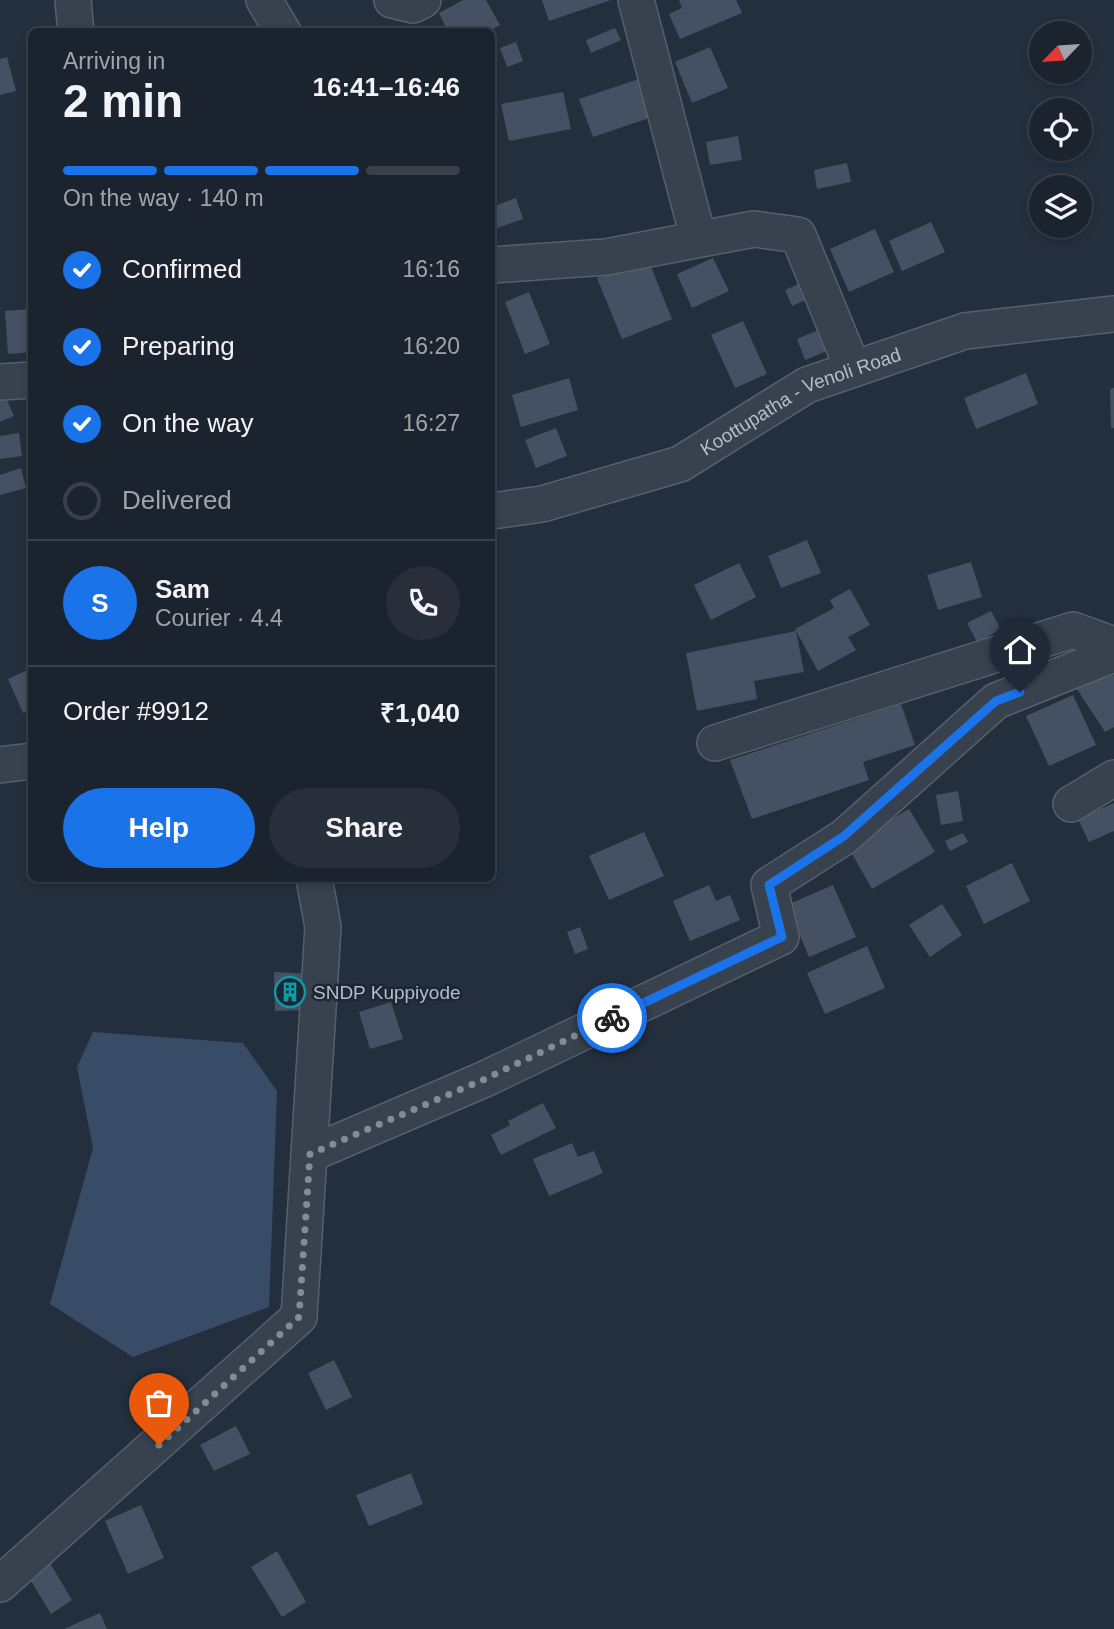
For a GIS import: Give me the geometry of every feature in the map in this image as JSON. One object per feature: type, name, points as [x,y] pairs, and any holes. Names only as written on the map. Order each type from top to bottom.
[{"type":"street","points":[[74,0],[76,28]]},
{"type":"street","points":[[264,0],[281,28]]},
{"type":"street","points":[[636,0],[698,237]]},
{"type":"street","points":[[495,265],[606,257],[698,237],[754,229],[798,235],[853,369]]},
{"type":"street","name":"Koottupatha - Venoli Road","points":[[495,511],[542,504],[680,464],[807,385],[965,331],[1114,314]]},
{"type":"street","points":[[0,382],[28,380]]},
{"type":"street","points":[[715,743],[1073,631],[1114,645]]},
{"type":"street","points":[[310,1154],[485,1079],[782,937],[769,885],[844,836],[996,701],[1114,654]]},
{"type":"street","points":[[0,765],[28,762]]},
{"type":"street","points":[[1071,804],[1114,778]]},
{"type":"street","points":[[0,1584],[299,1317],[323,927],[315,882]]},
{"type":"water","points":[[93,1032],[243,1043],[277,1091],[269,1307],[133,1357],[50,1304],[93,1148],[77,1067]]},
{"type":"building","points":[[463,0],[486,0],[500,25],[494,28],[446,28],[439,13]]},
{"type":"building","points":[[542,0],[611,0],[549,21]]},
{"type":"building","points":[[679,0],[736,0],[742,13],[680,39],[669,14],[682,8]]},
{"type":"building","points":[[615,28],[621,40],[591,53],[586,40]]},
{"type":"building","points":[[516,42],[523,61],[507,67],[500,48]]},
{"type":"building","points":[[710,47],[728,88],[692,103],[675,62]]},
{"type":"building","points":[[7,57],[16,91],[0,95],[0,59]]},
{"type":"building","points":[[645,77],[658,115],[593,137],[579,99]]},
{"type":"building","points":[[563,92],[571,129],[509,141],[501,104]]},
{"type":"building","points":[[738,136],[742,160],[710,165],[706,142]]},
{"type":"building","points":[[847,163],[851,182],[817,189],[814,170]]},
{"type":"building","points":[[516,198],[523,219],[495,229],[495,206]]},
{"type":"building","points":[[931,222],[945,252],[902,271],[889,241]]},
{"type":"building","points":[[875,229],[894,272],[849,292],[830,249]]},
{"type":"building","points":[[647,257],[672,319],[622,339],[597,278]]},
{"type":"building","points":[[713,258],[729,291],[692,308],[677,274]]},
{"type":"building","points":[[803,282],[810,298],[792,306],[785,290]]},
{"type":"building","points":[[529,292],[550,344],[525,354],[505,302]]},
{"type":"building","points":[[28,309],[28,352],[8,354],[5,311]]},
{"type":"building","points":[[743,321],[767,374],[735,388],[711,335]]},
{"type":"building","points":[[823,328],[832,349],[805,360],[797,339]]},
{"type":"building","points":[[1026,373],[1038,404],[976,429],[964,398]]},
{"type":"building","points":[[569,378],[578,410],[521,427],[512,395]]},
{"type":"building","points":[[1114,388],[1114,428],[1111,428],[1110,389]]},
{"type":"building","points":[[3,391],[14,416],[0,422],[0,393]]},
{"type":"building","points":[[556,428],[567,456],[536,468],[525,440]]},
{"type":"building","points":[[19,433],[22,456],[0,459],[0,436]]},
{"type":"building","points":[[21,468],[26,488],[0,495],[0,475]]},
{"type":"building","points":[[807,540],[821,573],[781,588],[768,556]]},
{"type":"building","points":[[971,562],[982,597],[938,610],[927,575]]},
{"type":"building","points":[[739,563],[756,597],[711,620],[694,585]]},
{"type":"building","points":[[850,589],[870,625],[848,637],[856,650],[818,671],[795,629],[834,608],[830,600]]},
{"type":"building","points":[[991,611],[1001,630],[977,642],[967,623]]},
{"type":"building","points":[[796,631],[804,672],[754,681],[757,699],[697,711],[686,653]]},
{"type":"building","points":[[1109,669],[1114,677],[1114,727],[1105,732],[1077,689]]},
{"type":"building","points":[[28,670],[28,711],[23,713],[8,679]]},
{"type":"building","points":[[1073,695],[1096,745],[1049,766],[1026,716]]},
{"type":"building","points":[[901,704],[915,745],[863,762],[869,780],[752,819],[730,760]]},
{"type":"building","points":[[958,791],[963,821],[941,825],[936,795]]},
{"type":"building","points":[[1114,803],[1114,831],[1089,842],[1078,819]]},
{"type":"building","points":[[909,809],[935,852],[872,889],[847,845]]},
{"type":"building","points":[[644,832],[664,876],[609,900],[589,856]]},
{"type":"building","points":[[963,833],[968,842],[950,851],[945,841]]},
{"type":"building","points":[[1012,863],[1030,901],[984,924],[966,886]]},
{"type":"building","points":[[709,885],[716,901],[730,895],[740,920],[690,941],[673,901]]},
{"type":"building","points":[[833,885],[856,937],[809,957],[787,905]]},
{"type":"building","points":[[942,904],[962,935],[930,957],[909,925]]},
{"type":"building","points":[[580,927],[588,949],[575,954],[567,932]]},
{"type":"building","points":[[867,946],[885,988],[825,1014],[807,973]]},
{"type":"building","name":"SNDP Kuppiyode","points":[[274,972],[309,974],[304,1010],[275,1011]]},
{"type":"building","points":[[391,1002],[403,1039],[370,1049],[359,1012]]},
{"type":"building","points":[[543,1103],[556,1128],[501,1155],[491,1135],[510,1125],[508,1121]]},
{"type":"building","points":[[572,1143],[578,1157],[594,1151],[603,1173],[549,1196],[533,1159]]},
{"type":"building","points":[[334,1360],[352,1397],[326,1410],[308,1373]]},
{"type":"building","points":[[236,1426],[250,1454],[214,1471],[200,1445]]},
{"type":"building","points":[[411,1473],[423,1504],[369,1526],[356,1495]]},
{"type":"building","points":[[141,1505],[164,1558],[128,1574],[105,1521]]},
{"type":"building","points":[[277,1551],[306,1602],[282,1617],[251,1567]]},
{"type":"building","points":[[47,1558],[72,1600],[51,1614],[25,1571]]},
{"type":"building","points":[[100,1613],[107,1629],[64,1629]]},
{"type":"way so far","points":[[159,1445],[299,1317],[310,1154],[485,1079],[612,1018]]},
{"type":"place","name":"SNDP Kuppiyode","points":[[290,992]]},
{"type":"route","points":[[612,1018],[782,937],[769,885],[844,836],[996,701],[1020,692]]}]
